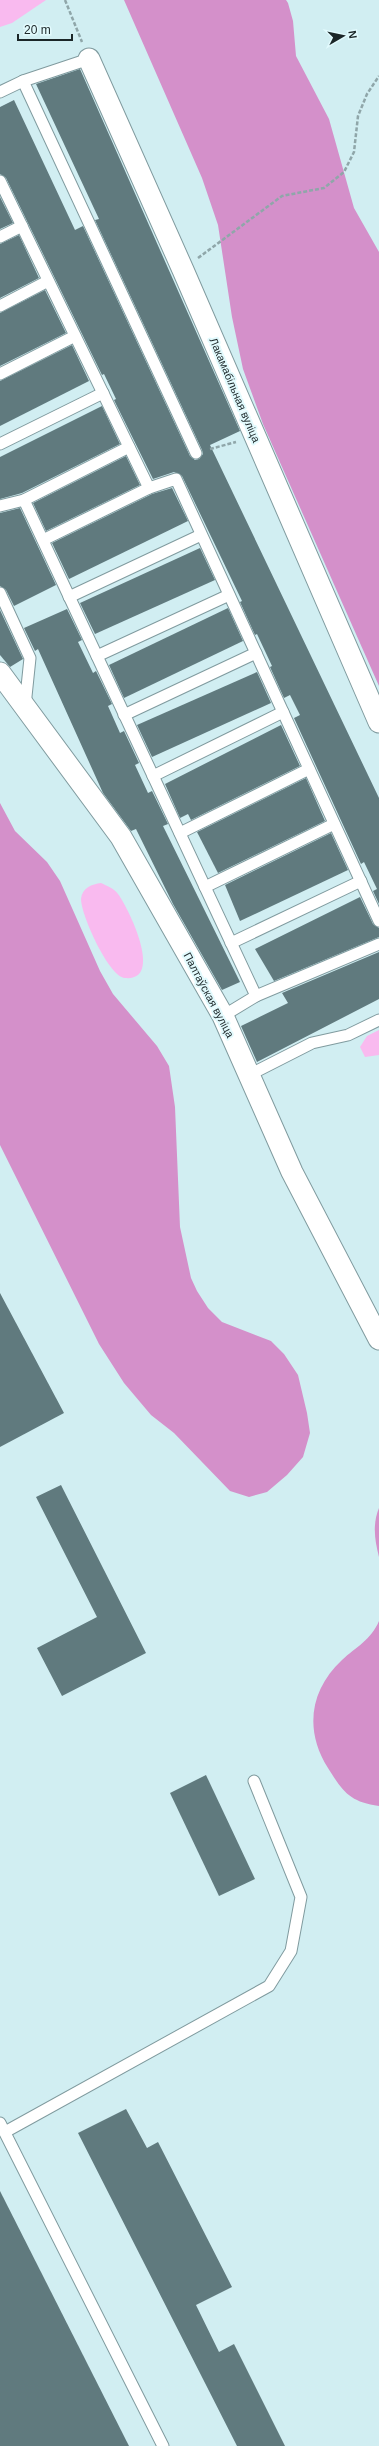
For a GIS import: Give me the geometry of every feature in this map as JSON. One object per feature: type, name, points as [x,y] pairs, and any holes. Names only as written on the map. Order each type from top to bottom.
[{"type":"street","name":"Лакамабільная вуліца","points":[[88,59],[183,270],[379,722]]},
{"type":"street","name":"Палтаўская вуліца","points":[[0,674],[121,837],[223,1016],[292,1172],[379,1339]]},
{"type":"lane","points":[[0,92],[23,81],[88,59]]},
{"type":"lane","points":[[23,81],[196,453]]},
{"type":"lane","points":[[0,181],[149,488]]},
{"type":"lane","points":[[0,237],[22,226]]},
{"type":"lane","points":[[0,306],[48,281]]},
{"type":"lane","points":[[0,374],[75,336]]},
{"type":"lane","points":[[0,444],[103,393]]},
{"type":"lane","points":[[0,506],[24,500],[129,447]]},
{"type":"lane","points":[[42,540],[149,488],[176,479],[379,921]]},
{"type":"lane","points":[[24,500],[256,996]]},
{"type":"lane","points":[[69,597],[201,535]]},
{"type":"lane","points":[[0,593],[30,658],[25,707]]},
{"type":"lane","points":[[97,656],[229,595]]},
{"type":"lane","points":[[124,715],[256,653]]},
{"type":"lane","points":[[153,776],[283,712]]},
{"type":"lane","points":[[180,833],[309,769]]},
{"type":"lane","points":[[205,887],[334,824]]},
{"type":"lane","points":[[231,943],[361,881]]},
{"type":"lane","points":[[223,1016],[256,996],[379,944]]},
{"type":"lane","points":[[249,1076],[312,1043],[348,1035],[379,1020]]},
{"type":"lane","points":[[163,2446],[2,2128],[269,1986],[291,1950],[301,1897],[254,1781]]},
{"type":"path","points":[[64,0],[88,59]]},
{"type":"path","points":[[183,270],[282,196],[324,188],[344,172],[354,152],[358,116],[367,94],[379,76]]},
{"type":"shaded area","points":[[0,0],[46,0],[12,23],[0,27]]},
{"type":"shaded area","points":[[124,0],[286,0],[288,3],[293,21],[296,56],[329,119],[354,208],[379,252],[379,686],[263,424],[243,369],[232,317],[218,225],[202,178]]},
{"type":"shaded area","points":[[0,803],[15,831],[47,862],[60,881],[100,971],[113,994],[157,1046],[169,1066],[175,1107],[180,1227],[191,1278],[197,1291],[208,1308],[222,1322],[271,1341],[284,1354],[298,1375],[310,1433],[303,1457],[287,1475],[267,1492],[249,1497],[230,1491],[174,1433],[151,1415],[124,1383],[99,1344],[0,1145]]},
{"type":"shaded area","points":[[101,883],[118,894],[135,927],[143,957],[142,968],[137,976],[125,978],[119,975],[104,957],[91,931],[82,907],[81,899],[85,889],[94,884]]},
{"type":"shaded area","points":[[379,1030],[379,1055],[365,1057],[360,1047],[367,1036]]},
{"type":"shaded area","points":[[379,1508],[379,1557],[375,1539],[375,1521]]},
{"type":"shaded area","points":[[379,1621],[379,1806],[354,1799],[338,1784],[320,1754],[313,1725],[317,1697],[323,1684],[342,1660],[363,1643],[372,1633]]},
{"type":"building","points":[[80,69],[240,431],[210,445],[379,798],[379,904],[373,891],[377,889],[364,862],[361,864],[294,718],[300,715],[290,695],[284,698],[270,667],[272,666],[257,634],[255,635],[240,602],[242,601],[182,476],[174,472],[153,479],[114,400],[116,399],[104,374],[102,375],[6,178],[0,174],[0,107],[14,100],[75,230],[83,226],[190,456],[195,460],[199,459],[203,454],[202,450],[95,220],[99,219],[36,84]]},
{"type":"building","points":[[0,197],[13,223],[0,229]]},
{"type":"building","points":[[19,235],[39,278],[0,298],[0,244]]},
{"type":"building","points":[[45,290],[66,333],[0,366],[0,313]]},
{"type":"building","points":[[72,345],[89,381],[0,426],[0,381]]},
{"type":"building","points":[[102,406],[120,444],[22,493],[0,499],[0,457]]},
{"type":"building","points":[[126,456],[140,485],[46,531],[33,503]]},
{"type":"building","points":[[172,488],[188,521],[69,579],[52,543],[152,494]]},
{"type":"building","points":[[20,508],[56,585],[14,606],[6,590],[0,586],[0,513]]},
{"type":"building","points":[[200,548],[215,580],[95,634],[80,603]]},
{"type":"building","points":[[228,608],[243,641],[124,698],[109,665]]},
{"type":"building","points":[[67,609],[82,640],[78,642],[93,673],[96,671],[112,704],[108,706],[120,733],[124,731],[139,763],[135,765],[148,793],[152,791],[168,824],[163,826],[240,982],[222,990],[173,904],[136,829],[131,831],[103,793],[38,649],[35,651],[24,628]]},
{"type":"building","points":[[0,610],[23,659],[10,667],[0,655]]},
{"type":"building","points":[[257,672],[271,703],[152,757],[137,725]]},
{"type":"building","points":[[281,725],[300,766],[191,820],[188,814],[180,818],[165,784]]},
{"type":"building","points":[[306,778],[325,821],[218,873],[197,832]]},
{"type":"building","points":[[331,833],[348,870],[240,921],[225,885]]},
{"type":"building","points":[[360,897],[373,924],[379,928],[379,937],[274,981],[255,949]]},
{"type":"building","points":[[379,952],[379,999],[257,1062],[241,1026],[288,1003],[282,993]]},
{"type":"building","points":[[0,1293],[64,1413],[0,1447]]},
{"type":"building","points":[[61,1485],[146,1653],[62,1696],[37,1648],[97,1617],[36,1497]]},
{"type":"building","points":[[206,1775],[255,1879],[219,1896],[170,1793]]},
{"type":"building","points":[[126,2109],[147,2148],[158,2142],[232,2287],[196,2305],[219,2352],[234,2344],[285,2446],[237,2446],[78,2133]]},
{"type":"building","points":[[0,2191],[129,2446],[0,2446]]}]
